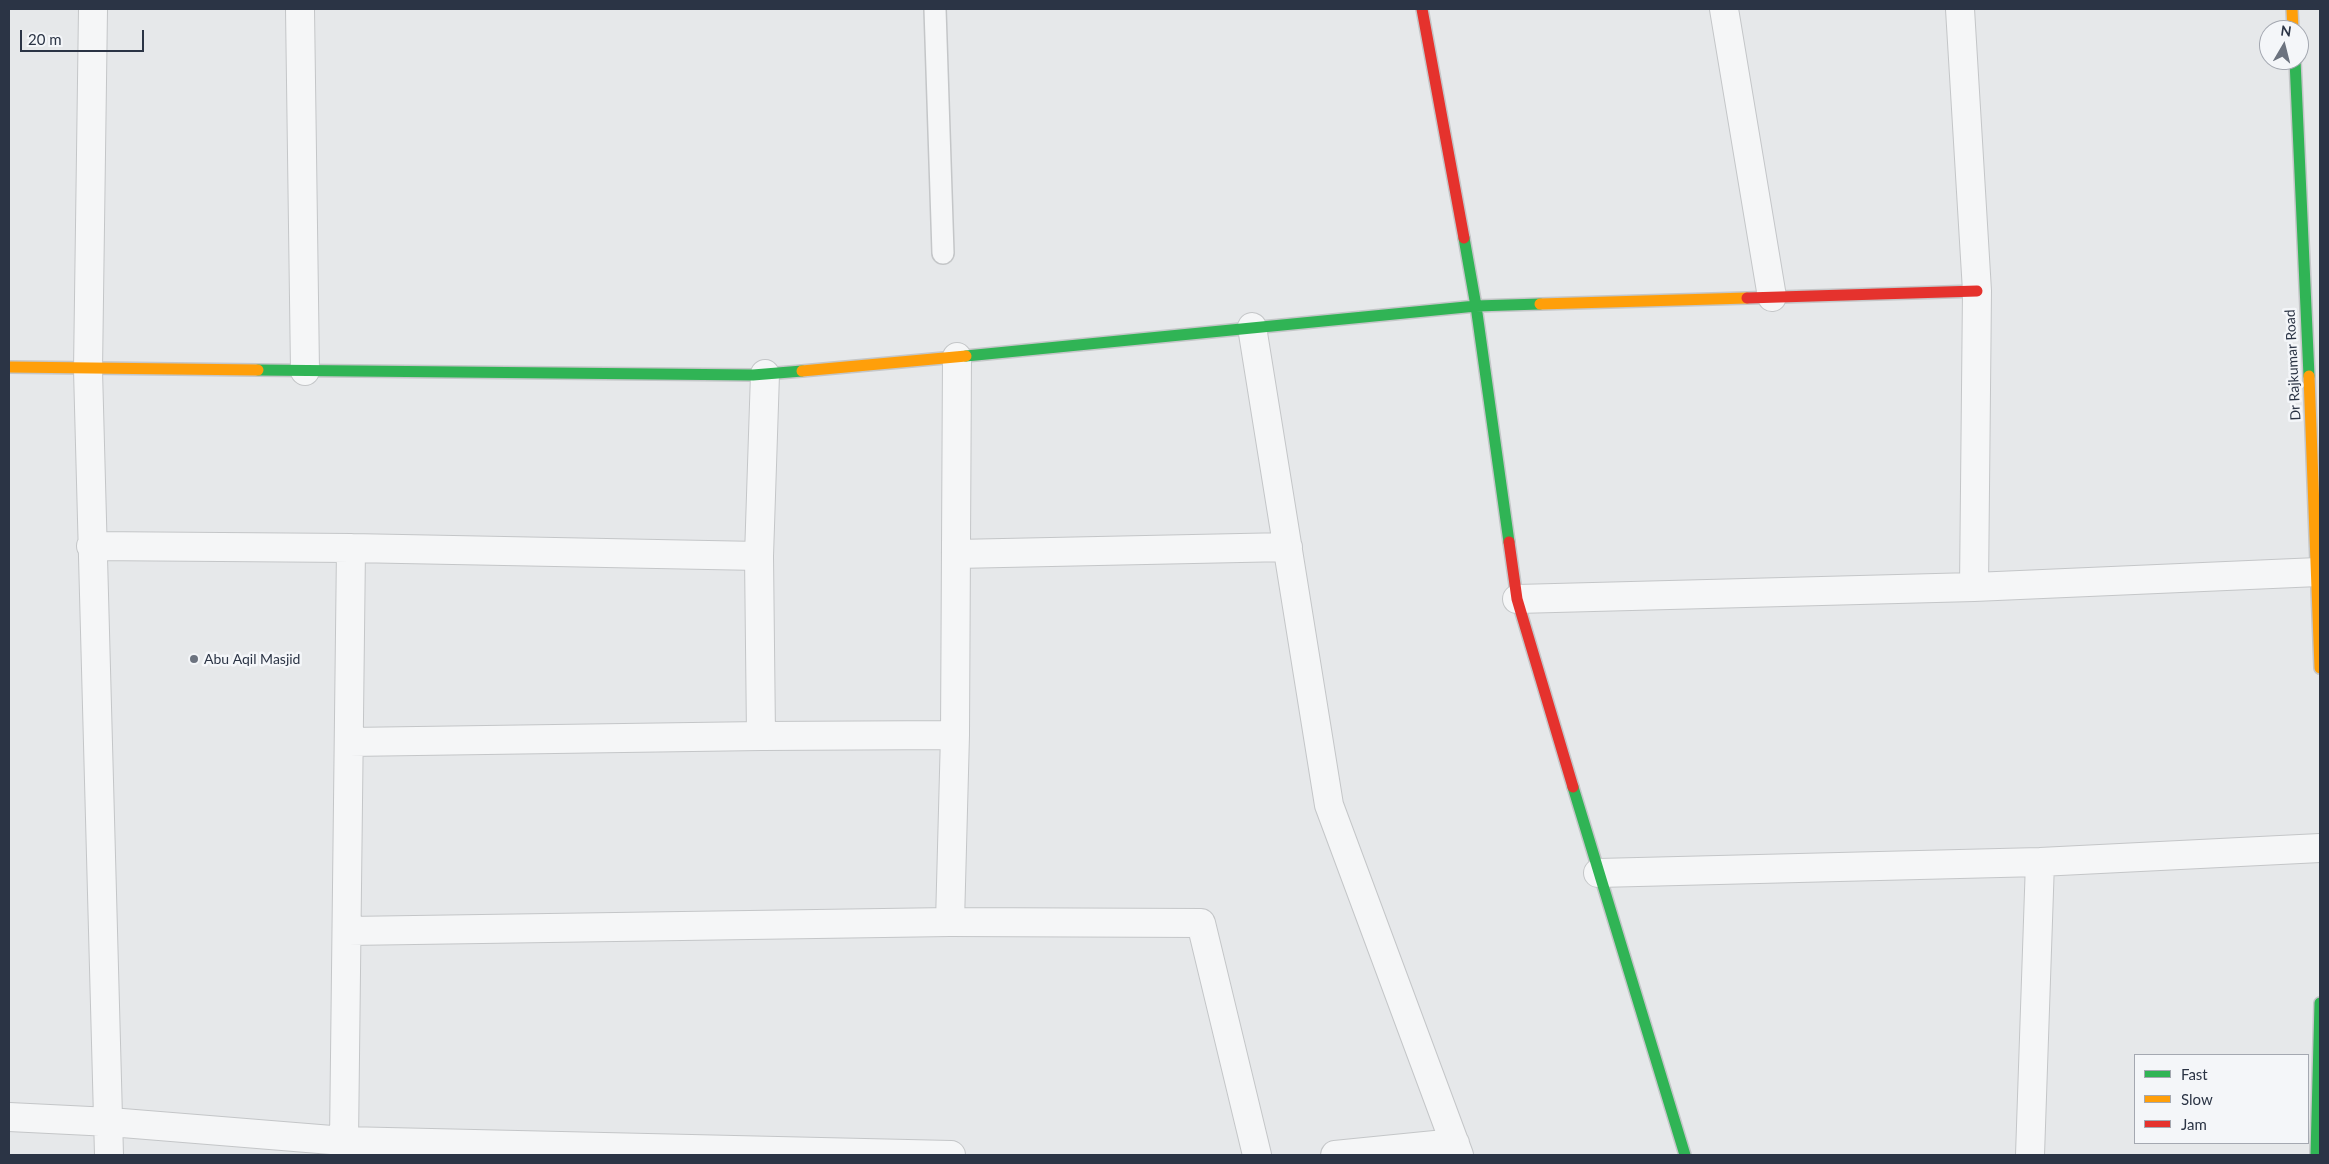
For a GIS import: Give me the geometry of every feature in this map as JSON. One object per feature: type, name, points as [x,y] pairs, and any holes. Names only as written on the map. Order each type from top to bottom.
[{"type":"street","points":[[93,9],[88,370],[91,546],[110,1122],[109,1155]]},
{"type":"street","points":[[300,9],[305,371]]},
{"type":"street","points":[[1422,9],[1476,306],[1517,599],[1598,873],[1685,1155]]},
{"type":"street","points":[[1724,9],[1772,297]]},
{"type":"street","points":[[1960,9],[1977,291],[1974,587]]},
{"type":"street","name":"Dr Rajkumar Road","points":[[2295,70],[2317,465],[2320,668]]},
{"type":"street","points":[[9,368],[765,374],[1476,306],[1977,291]]},
{"type":"street","points":[[1252,327],[1330,805],[1457,1149],[1334,1155]]},
{"type":"street","points":[[950,922],[955,735],[957,357]]},
{"type":"street","points":[[761,736],[759,556],[765,374]]},
{"type":"street","points":[[91,546],[350,548],[759,556]]},
{"type":"street","points":[[956,554],[1288,547]]},
{"type":"street","points":[[344,1140],[348,931],[350,548]]},
{"type":"street","points":[[1517,599],[1974,587],[2318,572]]},
{"type":"street","points":[[349,742],[955,735]]},
{"type":"street","points":[[1598,873],[2040,862],[2320,848]]},
{"type":"street","points":[[2030,1155],[2040,862]]},
{"type":"street","points":[[348,931],[950,922],[1201,923],[1257,1155]]},
{"type":"street","points":[[2316,1155],[2320,1003]]},
{"type":"street","points":[[9,1117],[110,1122],[344,1140],[951,1155]]},
{"type":"lane","points":[[935,9],[943,253]]},
{"type":"traffic: fast","points":[[2295,70],[2309,376]]},
{"type":"traffic: fast","points":[[1464,238],[1476,306],[1509,542]]},
{"type":"traffic: fast","points":[[966,356],[1476,306],[1540,304]]},
{"type":"traffic: fast","points":[[258,370],[753,375],[802,371]]},
{"type":"traffic: fast","points":[[1573,787],[1685,1155]]},
{"type":"traffic: fast","points":[[2316,1155],[2320,1003]]},
{"type":"traffic: slow","points":[[2292,9],[2293,20]]},
{"type":"traffic: slow","points":[[1540,304],[1747,298]]},
{"type":"traffic: slow","points":[[802,371],[966,356]]},
{"type":"traffic: slow","points":[[9,367],[258,370]]},
{"type":"traffic: slow","points":[[2309,376],[2320,668]]},
{"type":"traffic: jam","points":[[1422,9],[1464,238]]},
{"type":"traffic: jam","points":[[1747,298],[1977,291]]},
{"type":"traffic: jam","points":[[1509,542],[1517,599],[1573,787]]},
{"type":"place","name":"Abu Aqil Masjid","points":[[194,659]]}]
